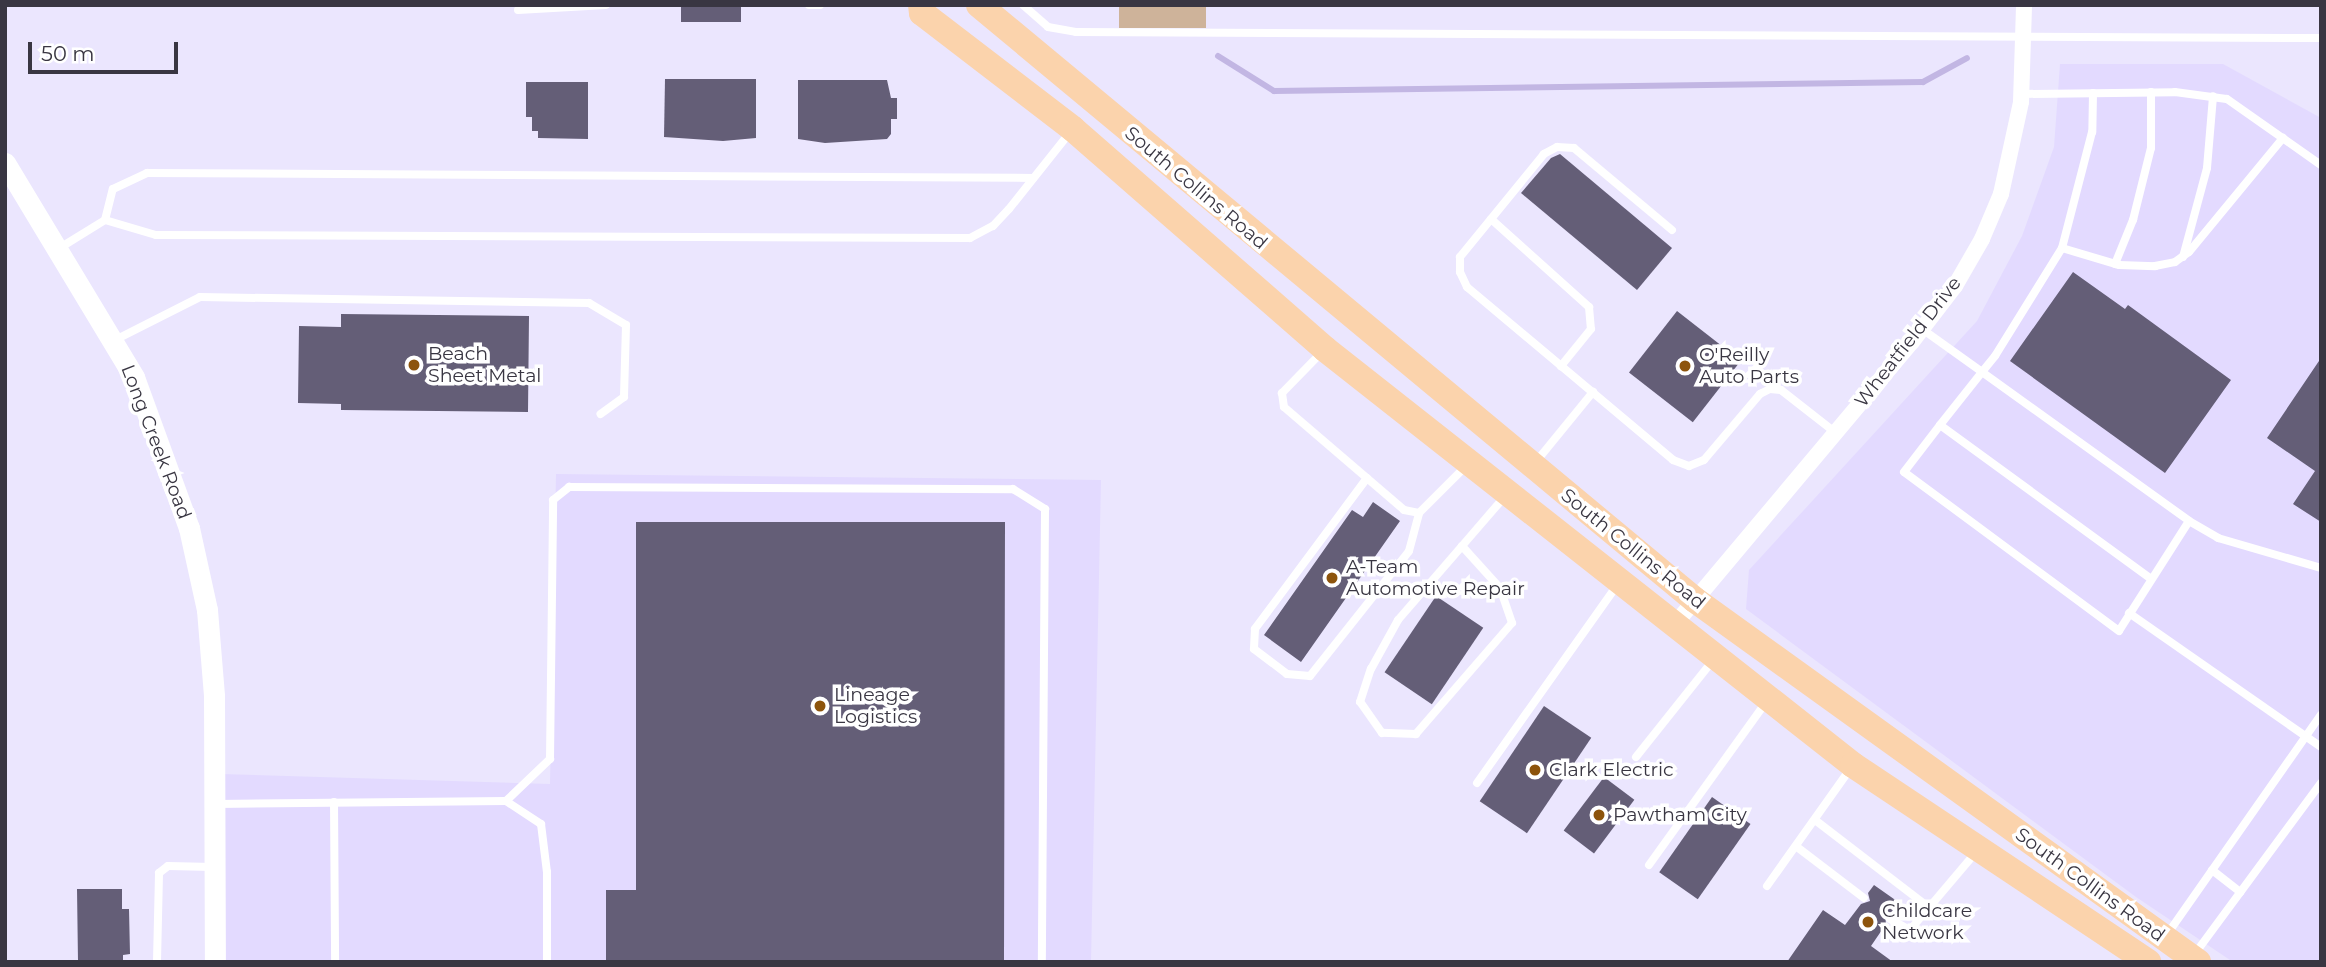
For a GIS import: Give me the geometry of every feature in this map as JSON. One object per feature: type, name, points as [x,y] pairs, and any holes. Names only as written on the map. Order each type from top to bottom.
[{"type":"main road","name":"South Collins Road","points":[[921,5],[922,13],[1073,129],[1325,349],[1853,765],[2148,961]]},
{"type":"main road","name":"South Collins Road","points":[[979,5],[1093,103],[1695,600],[2193,960]]},
{"type":"main road","points":[[1073,129],[1093,103]]},
{"type":"main road","points":[[2148,961],[2164,939]]},
{"type":"street","name":"Wheatfield Drive","points":[[1675,624],[1836,433],[1955,286],[1996,205],[2022,94],[2024,5]]},
{"type":"street","name":"Long Creek Road","points":[[5,163],[115,340],[175,482],[199,569],[212,652],[217,804],[215,962]]},
{"type":"lane","points":[[518,10],[606,5]]},
{"type":"lane","points":[[809,5],[820,5]]},
{"type":"lane","points":[[1023,5],[1048,27],[1076,32],[2321,38]]},
{"type":"lane","points":[[2022,94],[2151,92],[2227,99],[2321,165]]},
{"type":"lane","points":[[2115,264],[2133,220],[2151,148],[2151,92]]},
{"type":"lane","points":[[2093,93],[2092,132],[2062,248],[1982,372],[1904,472],[2119,631],[2189,521]]},
{"type":"lane","points":[[2183,257],[2207,168],[2213,96]]},
{"type":"lane","points":[[105,220],[156,235],[970,238],[993,226],[1073,129]]},
{"type":"lane","points":[[2062,248],[2115,264],[2155,266],[2183,257],[2283,138]]},
{"type":"lane","points":[[1672,230],[1574,148],[1557,147],[1544,154],[1460,257],[1467,287],[1674,460],[1689,466],[1704,460],[1760,394],[1770,389],[1781,390],[1836,433]]},
{"type":"lane","points":[[58,249],[105,220],[113,189],[147,173],[1033,178]]},
{"type":"lane","points":[[1491,219],[1589,307],[1591,329],[1561,366]]},
{"type":"lane","points":[[115,340],[200,297],[589,303],[626,325],[624,397],[601,414]]},
{"type":"lane","points":[[1922,329],[2189,521],[2218,538],[2321,568]]},
{"type":"lane","points":[[1325,349],[1282,393],[1284,407],[1404,510],[1419,513]]},
{"type":"lane","points":[[1532,466],[1593,392]]},
{"type":"lane","points":[[1940,425],[2151,579]]},
{"type":"lane","points":[[1367,478],[1255,629],[1254,649],[1287,674],[1310,676],[1409,551],[1419,513],[1469,463]]},
{"type":"lane","points":[[506,800],[550,759],[552,500],[569,488],[1013,489],[1045,509],[1042,962]]},
{"type":"lane","points":[[1462,546],[1500,588],[1513,623],[1416,734],[1382,733],[1360,702],[1371,669],[1398,620],[1462,546],[1508,493]]},
{"type":"lane","points":[[1477,783],[1620,581]]},
{"type":"lane","points":[[2129,613],[2321,747]]},
{"type":"lane","points":[[1636,757],[1716,657]]},
{"type":"lane","points":[[1649,865],[1769,699]]},
{"type":"lane","points":[[2164,939],[2321,715]]},
{"type":"lane","points":[[1767,886],[1853,765]]},
{"type":"lane","points":[[2193,960],[2321,783]]},
{"type":"lane","points":[[217,804],[506,800],[541,824],[547,872],[547,962]]},
{"type":"lane","points":[[334,803],[335,962]]},
{"type":"lane","points":[[1815,820],[1931,909]]},
{"type":"lane","points":[[1797,847],[1864,898]]},
{"type":"lane","points":[[1890,919],[1910,929],[1931,909],[1978,849]]},
{"type":"lane","points":[[157,962],[159,873],[168,866],[216,867]]},
{"type":"lane","points":[[2212,870],[2241,892]]},
{"type":"shaded area","points":[[1119,5],[1206,5],[1206,28],[1119,28]]},
{"type":"shaded area","points":[[2060,64],[2223,64],[2321,118],[2321,962],[2233,962],[2136,897],[1746,609],[1749,570],[1977,321],[2022,236],[2054,147]]},
{"type":"shaded area","points":[[556,474],[1101,480],[1091,962],[220,962],[220,774],[550,784]]},
{"type":"building","points":[[681,5],[741,5],[741,22],[681,22]]},
{"type":"building","points":[[665,79],[756,79],[756,138],[723,141],[664,137]]},
{"type":"building","points":[[798,80],[887,80],[891,98],[897,98],[897,119],[891,119],[891,134],[887,139],[825,143],[798,139]]},
{"type":"building","points":[[526,82],[588,82],[588,139],[538,138],[538,131],[532,131],[532,117],[526,117]]},
{"type":"building","points":[[1560,154],[1672,248],[1637,290],[1521,193],[1551,158]]},
{"type":"building","points":[[2073,272],[2125,309],[2128,305],[2231,380],[2165,473],[2010,361]]},
{"type":"building","name":"O'Reilly Auto Parts","points":[[1677,311],[1741,361],[1693,422],[1629,372]]},
{"type":"building","name":"Beach Sheet Metal","points":[[341,314],[529,316],[528,412],[341,410],[341,404],[298,403],[299,326],[341,327]]},
{"type":"building","points":[[2321,358],[2321,522],[2293,504],[2315,471],[2267,438]]},
{"type":"building","name":"A-Team Automotive Repair","points":[[1373,502],[1400,521],[1301,662],[1264,635],[1352,510],[1363,517]]},
{"type":"building","name":"Lineage Logistics","points":[[636,522],[1005,522],[1004,962],[606,962],[606,890],[636,890]]},
{"type":"building","points":[[1436,596],[1483,628],[1432,704],[1385,672]]},
{"type":"building","name":"Clark Electric","points":[[1544,706],[1591,738],[1527,833],[1480,801]]},
{"type":"building","name":"Pawtham City","points":[[1604,777],[1634,800],[1594,853],[1564,831]]},
{"type":"building","points":[[1712,797],[1751,824],[1698,899],[1659,872]]},
{"type":"building","name":"Childcare Network","points":[[1874,885],[1901,904],[1894,914],[1885,915],[1886,924],[1871,946],[1893,962],[1787,962],[1823,910],[1845,925],[1861,904],[1870,901],[1868,893]]},
{"type":"building","points":[[77,889],[122,889],[122,909],[129,909],[130,954],[123,955],[123,962],[78,962]]},
{"type":"waterway","points":[[1218,56],[1274,91],[1923,82],[1967,58]]},
{"type":"place","name":"Beach Sheet Metal","points":[[414,365]]},
{"type":"place","name":"O'Reilly Auto Parts","points":[[1685,366]]},
{"type":"place","name":"A-Team Automotive Repair","points":[[1332,578]]},
{"type":"place","name":"Lineage Logistics","points":[[820,706]]},
{"type":"place","name":"Clark Electric","points":[[1535,770]]},
{"type":"place","name":"Pawtham City","points":[[1599,815]]},
{"type":"place","name":"Childcare Network","points":[[1868,922]]}]
